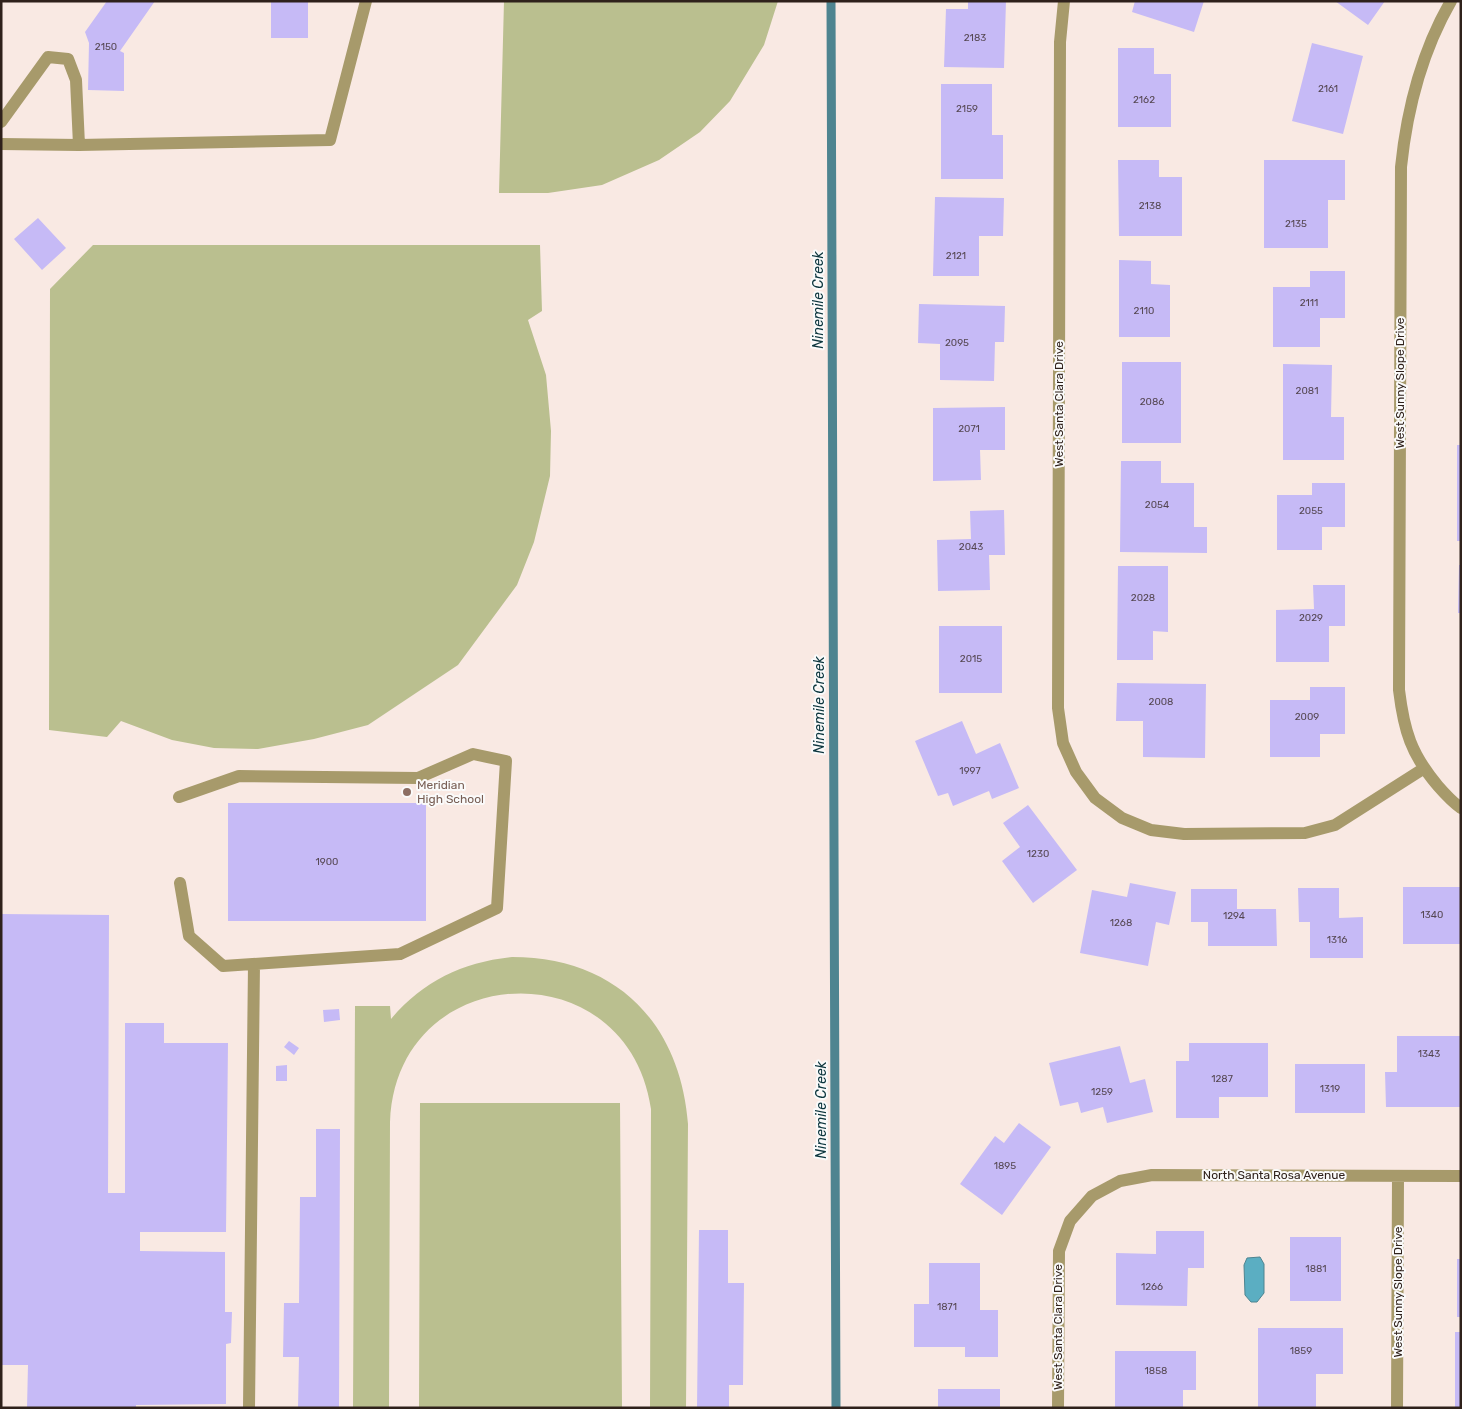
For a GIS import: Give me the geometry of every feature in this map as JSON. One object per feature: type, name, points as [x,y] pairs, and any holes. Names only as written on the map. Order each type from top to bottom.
[{"type":"street","points":[[1,144],[79,145],[330,140],[366,1]]},
{"type":"street","name":"West Santa Clara Drive","points":[[1064,1],[1060,42],[1058,708],[1063,743],[1076,772],[1096,798],[1122,818],[1151,830],[1184,834],[1304,833],[1335,825],[1423,769]]},
{"type":"street","name":"West Sunny Slope Drive","points":[[1451,1],[1432,39],[1420,70],[1404,135],[1401,168],[1399,690],[1403,722],[1414,753],[1423,769],[1454,803],[1461,808]]},
{"type":"street","points":[[1,122],[48,58],[68,59],[76,80],[79,145]]},
{"type":"street","points":[[179,797],[239,776],[418,778],[473,754],[506,761],[497,908],[400,954],[224,966],[189,936],[180,883]]},
{"type":"street","points":[[249,1408],[254,964]]},
{"type":"street","name":"North Santa Rosa Avenue","points":[[1092,1196],[1120,1181],[1152,1175],[1461,1176]]},
{"type":"street","name":"West Sunny Slope Drive","points":[[1397,1408],[1398,1176]]},
{"type":"street","name":"West Santa Clara Drive","points":[[1058,1408],[1059,1251],[1070,1221],[1092,1196]]},
{"type":"green space","points":[[504,1],[778,1],[764,45],[730,101],[700,132],[659,160],[602,185],[548,193],[499,193]]},
{"type":"green space","points":[[93,245],[540,245],[542,311],[528,320],[546,375],[551,431],[550,476],[534,542],[517,585],[458,665],[368,725],[314,739],[258,749],[214,748],[172,740],[121,721],[107,737],[49,730],[50,289]]},
{"type":"green space","points":[[512,957],[549,960],[582,969],[611,983],[636,1002],[656,1026],[672,1055],[682,1088],[688,1124],[686,1408],[650,1408],[651,1109],[633,1056],[601,1020],[559,999],[514,994],[469,1004],[430,1028],[402,1068],[390,1122],[389,1408],[353,1408],[355,1006],[390,1006],[391,1019],[417,994],[445,976],[477,963]]},
{"type":"green space","points":[[420,1103],[620,1103],[622,1408],[419,1408]]},
{"type":"water","points":[[1260,1257],[1264,1264],[1264,1293],[1257,1302],[1251,1302],[1245,1295],[1244,1265],[1247,1258]]},
{"type":"building","points":[[107,1],[155,1],[120,51],[124,53],[124,91],[88,90],[89,43],[85,32]]},
{"type":"building","points":[[271,1],[308,1],[308,38],[271,38]]},
{"type":"building","points":[[968,1],[1006,1],[1004,68],[944,67],[946,9],[968,9]]},
{"type":"building","points":[[1135,1],[1204,1],[1194,32],[1132,12]]},
{"type":"building","points":[[1335,1],[1385,1],[1368,25]]},
{"type":"building","points":[[1312,43],[1363,56],[1343,134],[1292,121]]},
{"type":"building","points":[[1118,48],[1154,48],[1154,74],[1171,74],[1171,127],[1118,127]]},
{"type":"building","points":[[941,84],[992,84],[992,135],[1003,135],[1003,179],[941,179]]},
{"type":"building","points":[[1118,160],[1159,160],[1159,177],[1182,177],[1182,236],[1119,236]]},
{"type":"building","points":[[1264,160],[1345,160],[1345,200],[1328,200],[1328,248],[1264,248]]},
{"type":"building","points":[[935,197],[1004,198],[1003,236],[979,236],[979,276],[933,276]]},
{"type":"building","points":[[38,218],[66,248],[42,270],[14,239]]},
{"type":"building","points":[[1119,260],[1151,261],[1151,284],[1170,285],[1170,337],[1119,337]]},
{"type":"building","points":[[1310,271],[1345,271],[1345,318],[1320,318],[1320,347],[1273,347],[1273,287],[1310,287]]},
{"type":"building","points":[[919,304],[1005,306],[1004,342],[995,342],[994,381],[940,380],[940,344],[918,343]]},
{"type":"building","points":[[1122,362],[1181,362],[1181,443],[1122,443]]},
{"type":"building","points":[[1283,364],[1332,365],[1331,417],[1344,417],[1344,460],[1283,460]]},
{"type":"building","points":[[1005,407],[1005,450],[980,450],[981,480],[933,481],[933,408]]},
{"type":"building","points":[[1457,445],[1461,445],[1461,541],[1457,541]]},
{"type":"building","points":[[1121,461],[1161,461],[1161,483],[1194,483],[1194,527],[1207,527],[1207,553],[1120,552]]},
{"type":"building","points":[[1312,483],[1345,483],[1345,527],[1322,527],[1322,550],[1277,550],[1277,495],[1312,495]]},
{"type":"building","points":[[1004,510],[1005,555],[989,555],[990,590],[938,591],[937,540],[971,539],[970,511]]},
{"type":"building","points":[[1459,565],[1461,565],[1461,613],[1458,613]]},
{"type":"building","points":[[1118,566],[1168,566],[1168,632],[1153,631],[1153,660],[1117,660]]},
{"type":"building","points":[[1313,585],[1345,585],[1345,626],[1329,626],[1329,662],[1276,662],[1276,610],[1314,609]]},
{"type":"building","points":[[939,626],[1002,626],[1002,693],[939,693]]},
{"type":"building","points":[[1117,683],[1206,684],[1205,758],[1143,757],[1143,721],[1116,721]]},
{"type":"building","points":[[1310,687],[1345,687],[1345,734],[1320,734],[1320,757],[1270,757],[1270,700],[1310,700]]},
{"type":"building","points":[[962,721],[976,754],[1000,743],[1019,788],[992,799],[989,791],[953,806],[948,793],[938,796],[915,741]]},
{"type":"building","points":[[228,803],[426,803],[426,921],[228,921]]},
{"type":"building","points":[[1028,805],[1077,870],[1033,903],[1002,861],[1020,847],[1003,823]]},
{"type":"building","points":[[1130,883],[1176,892],[1169,925],[1156,922],[1148,966],[1080,953],[1092,890],[1127,897]]},
{"type":"building","points":[[1403,887],[1461,887],[1461,944],[1403,944]]},
{"type":"building","points":[[1298,888],[1339,888],[1339,918],[1363,917],[1363,958],[1310,958],[1310,922],[1299,922]]},
{"type":"building","points":[[1191,889],[1237,889],[1237,909],[1276,909],[1277,946],[1208,946],[1208,922],[1191,922]]},
{"type":"building","points":[[1,914],[109,915],[108,1193],[125,1193],[125,1023],[164,1023],[164,1043],[228,1043],[226,1232],[140,1232],[140,1251],[225,1252],[225,1312],[232,1312],[231,1343],[226,1344],[226,1404],[136,1405],[136,1408],[27,1408],[28,1365],[1,1365]]},
{"type":"building","points":[[339,1009],[340,1020],[324,1022],[323,1010]]},
{"type":"building","points":[[1397,1036],[1461,1036],[1461,1107],[1386,1107],[1385,1072],[1397,1072]]},
{"type":"building","points":[[289,1041],[299,1048],[294,1055],[284,1047]]},
{"type":"building","points":[[1189,1043],[1268,1043],[1268,1097],[1219,1097],[1219,1118],[1176,1118],[1176,1061],[1189,1061]]},
{"type":"building","points":[[1120,1046],[1130,1083],[1145,1079],[1153,1112],[1107,1123],[1103,1107],[1081,1113],[1078,1102],[1060,1106],[1049,1063]]},
{"type":"building","points":[[1295,1064],[1365,1064],[1365,1113],[1295,1113]]},
{"type":"building","points":[[287,1065],[287,1081],[276,1081],[276,1066]]},
{"type":"building","points":[[1019,1123],[1051,1147],[1002,1215],[960,1184],[995,1136],[1004,1143]]},
{"type":"building","points":[[316,1129],[340,1129],[339,1408],[298,1408],[299,1357],[283,1357],[284,1303],[299,1303],[300,1197],[316,1197]]},
{"type":"building","points":[[699,1230],[728,1230],[728,1283],[744,1283],[743,1385],[729,1385],[729,1408],[697,1408]]},
{"type":"building","points":[[1156,1231],[1204,1231],[1204,1268],[1188,1268],[1187,1306],[1116,1305],[1116,1253],[1156,1254]]},
{"type":"building","points":[[1290,1237],[1341,1237],[1341,1301],[1290,1301]]},
{"type":"building","points":[[1457,1259],[1461,1259],[1461,1317],[1457,1317]]},
{"type":"building","points":[[929,1263],[980,1263],[980,1310],[998,1310],[998,1357],[965,1357],[965,1347],[914,1347],[914,1304],[929,1304]]},
{"type":"building","points":[[1258,1328],[1343,1328],[1343,1374],[1316,1374],[1316,1408],[1258,1408]]},
{"type":"building","points":[[1455,1332],[1461,1332],[1461,1408],[1455,1408]]},
{"type":"building","points":[[1115,1351],[1196,1351],[1196,1390],[1183,1390],[1183,1408],[1115,1408]]},
{"type":"building","points":[[938,1389],[1000,1389],[1000,1408],[938,1408]]},
{"type":"waterway","name":"Ninemile Creek","points":[[831,1],[836,1408]]},
{"type":"place","name":"Meridian High School","points":[[407,792]]}]
